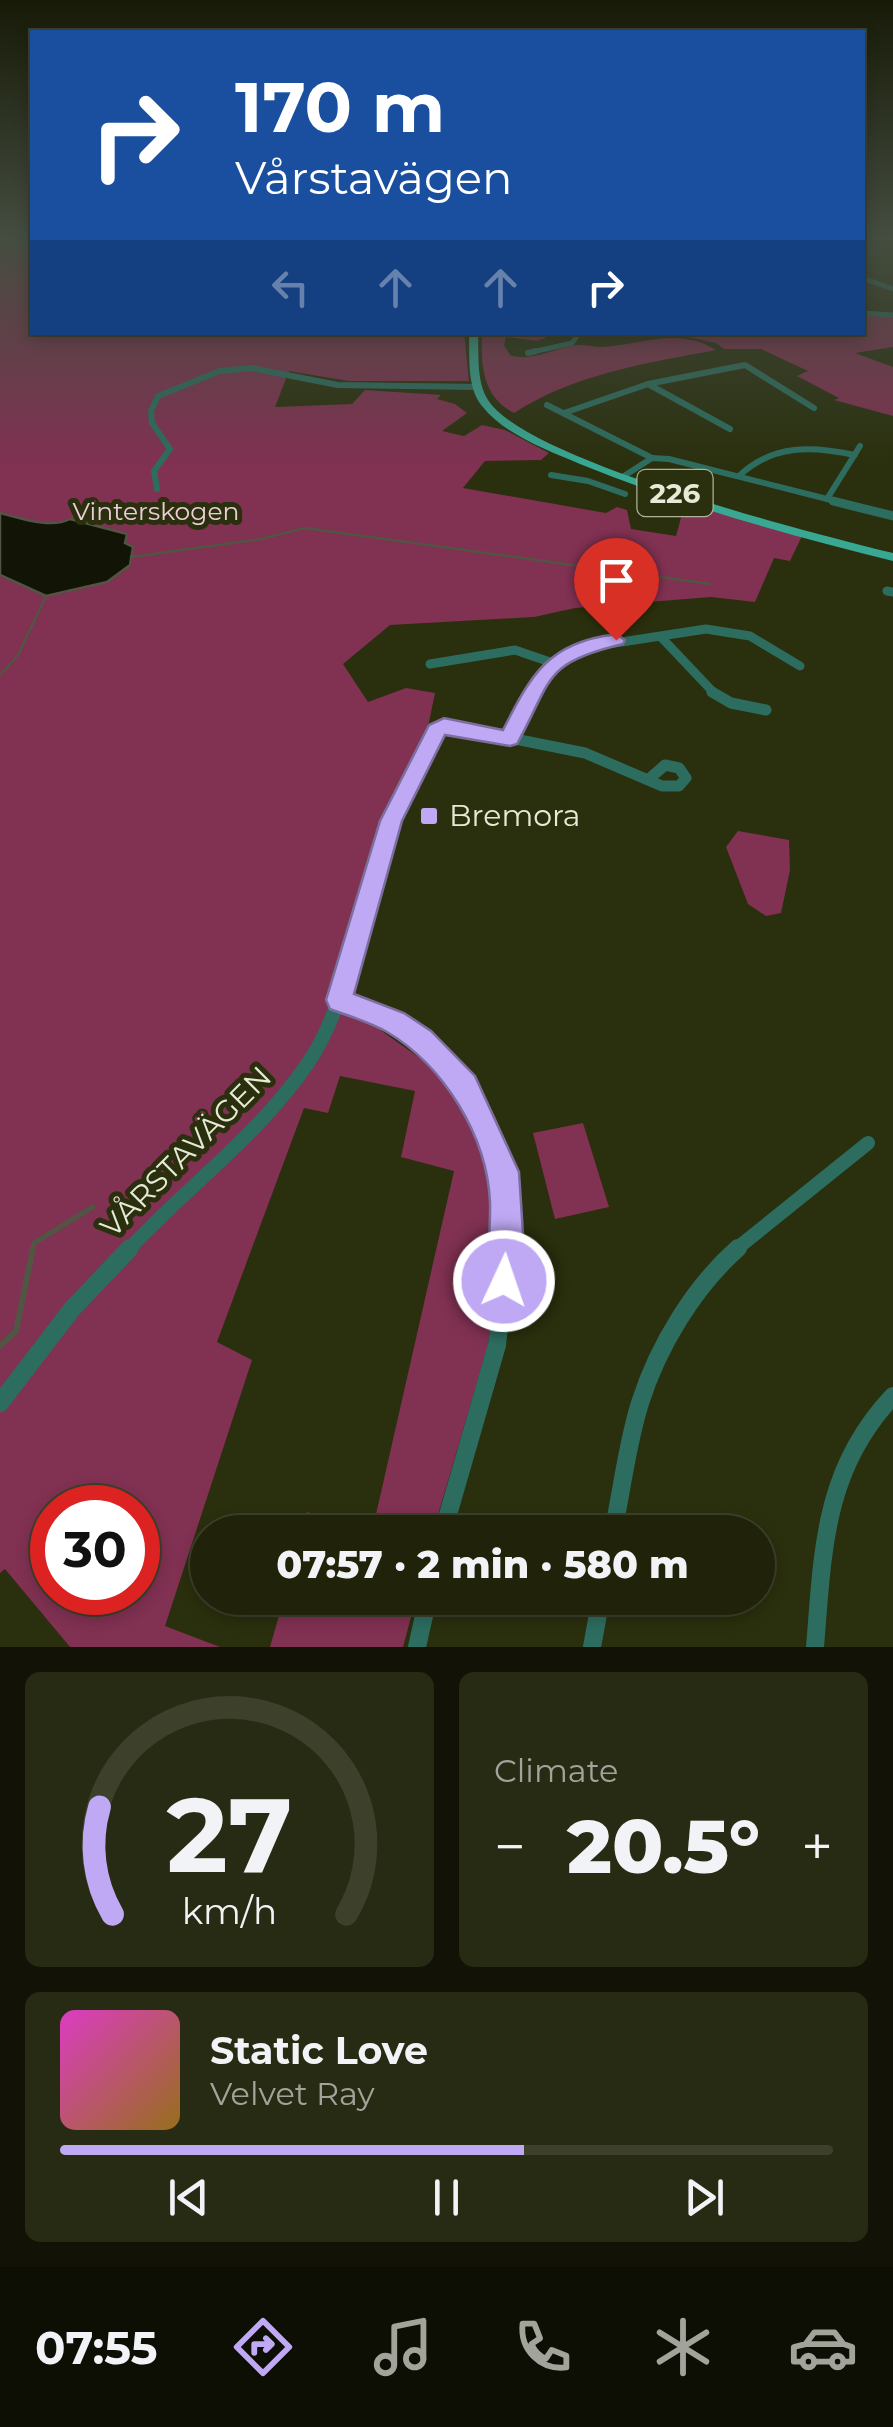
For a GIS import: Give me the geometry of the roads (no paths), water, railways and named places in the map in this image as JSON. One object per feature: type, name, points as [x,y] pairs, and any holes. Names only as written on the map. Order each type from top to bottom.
[{"type":"main road","points":[[474,335],[478,387]]},
{"type":"main road","name":"226","points":[[478,387],[488,408],[506,423],[593,464],[783,528],[893,557]]},
{"type":"street","points":[[865,313],[893,315]]},
{"type":"street","points":[[528,354],[572,343],[574,335]]},
{"type":"street","points":[[564,413],[648,384],[745,365],[814,408]]},
{"type":"street","points":[[158,489],[154,471],[170,449],[152,423],[151,411],[158,396],[199,376],[250,368],[338,386],[478,387]]},
{"type":"street","points":[[648,384],[730,429]]},
{"type":"street","points":[[548,405],[652,458],[740,475],[893,516]]},
{"type":"street","points":[[740,475],[750,464],[786,447],[857,451],[826,499]]},
{"type":"street","points":[[624,476],[652,458]]},
{"type":"street","points":[[568,478],[593,464]]},
{"type":"street","points":[[551,475],[626,494]]},
{"type":"street","points":[[510,739],[534,689],[552,663],[596,643],[662,637],[704,628],[729,629],[766,643],[800,666]]},
{"type":"street","points":[[662,637],[716,699],[742,709],[766,710]]},
{"type":"street","points":[[430,664],[514,650],[530,652],[552,663]]},
{"type":"street","name":"VÅRSTAVÄGEN","points":[[0,1403],[72,1309],[277,1104],[318,1048],[339,1000],[391,821],[436,730],[444,725],[585,753],[650,779]]},
{"type":"street","points":[[339,1000],[395,1022],[442,1062],[465,1086],[504,1172],[508,1249],[497,1344],[448,1515]]},
{"type":"street","points":[[617,1515],[640,1403],[669,1338],[711,1272],[772,1217],[868,1144]]},
{"type":"street","points":[[816,1647],[827,1514],[842,1466],[872,1414],[893,1396]]},
{"type":"street","points":[[417,1647],[424,1615]]},
{"type":"street","points":[[592,1647],[597,1615]]},
{"type":"waterway","points":[[131,557],[261,539],[305,528],[710,584]]},
{"type":"waterway","points":[[0,675],[18,655],[46,596]]},
{"type":"waterway","points":[[33,1250],[34,1243],[93,1207]]},
{"type":"waterway","points":[[0,1346],[16,1331],[33,1248]]},
{"type":"place","name":"Bremora","points":[[429,816]]},
{"type":"park label","name":"Vinterskogen","points":[[156,511]]}]
